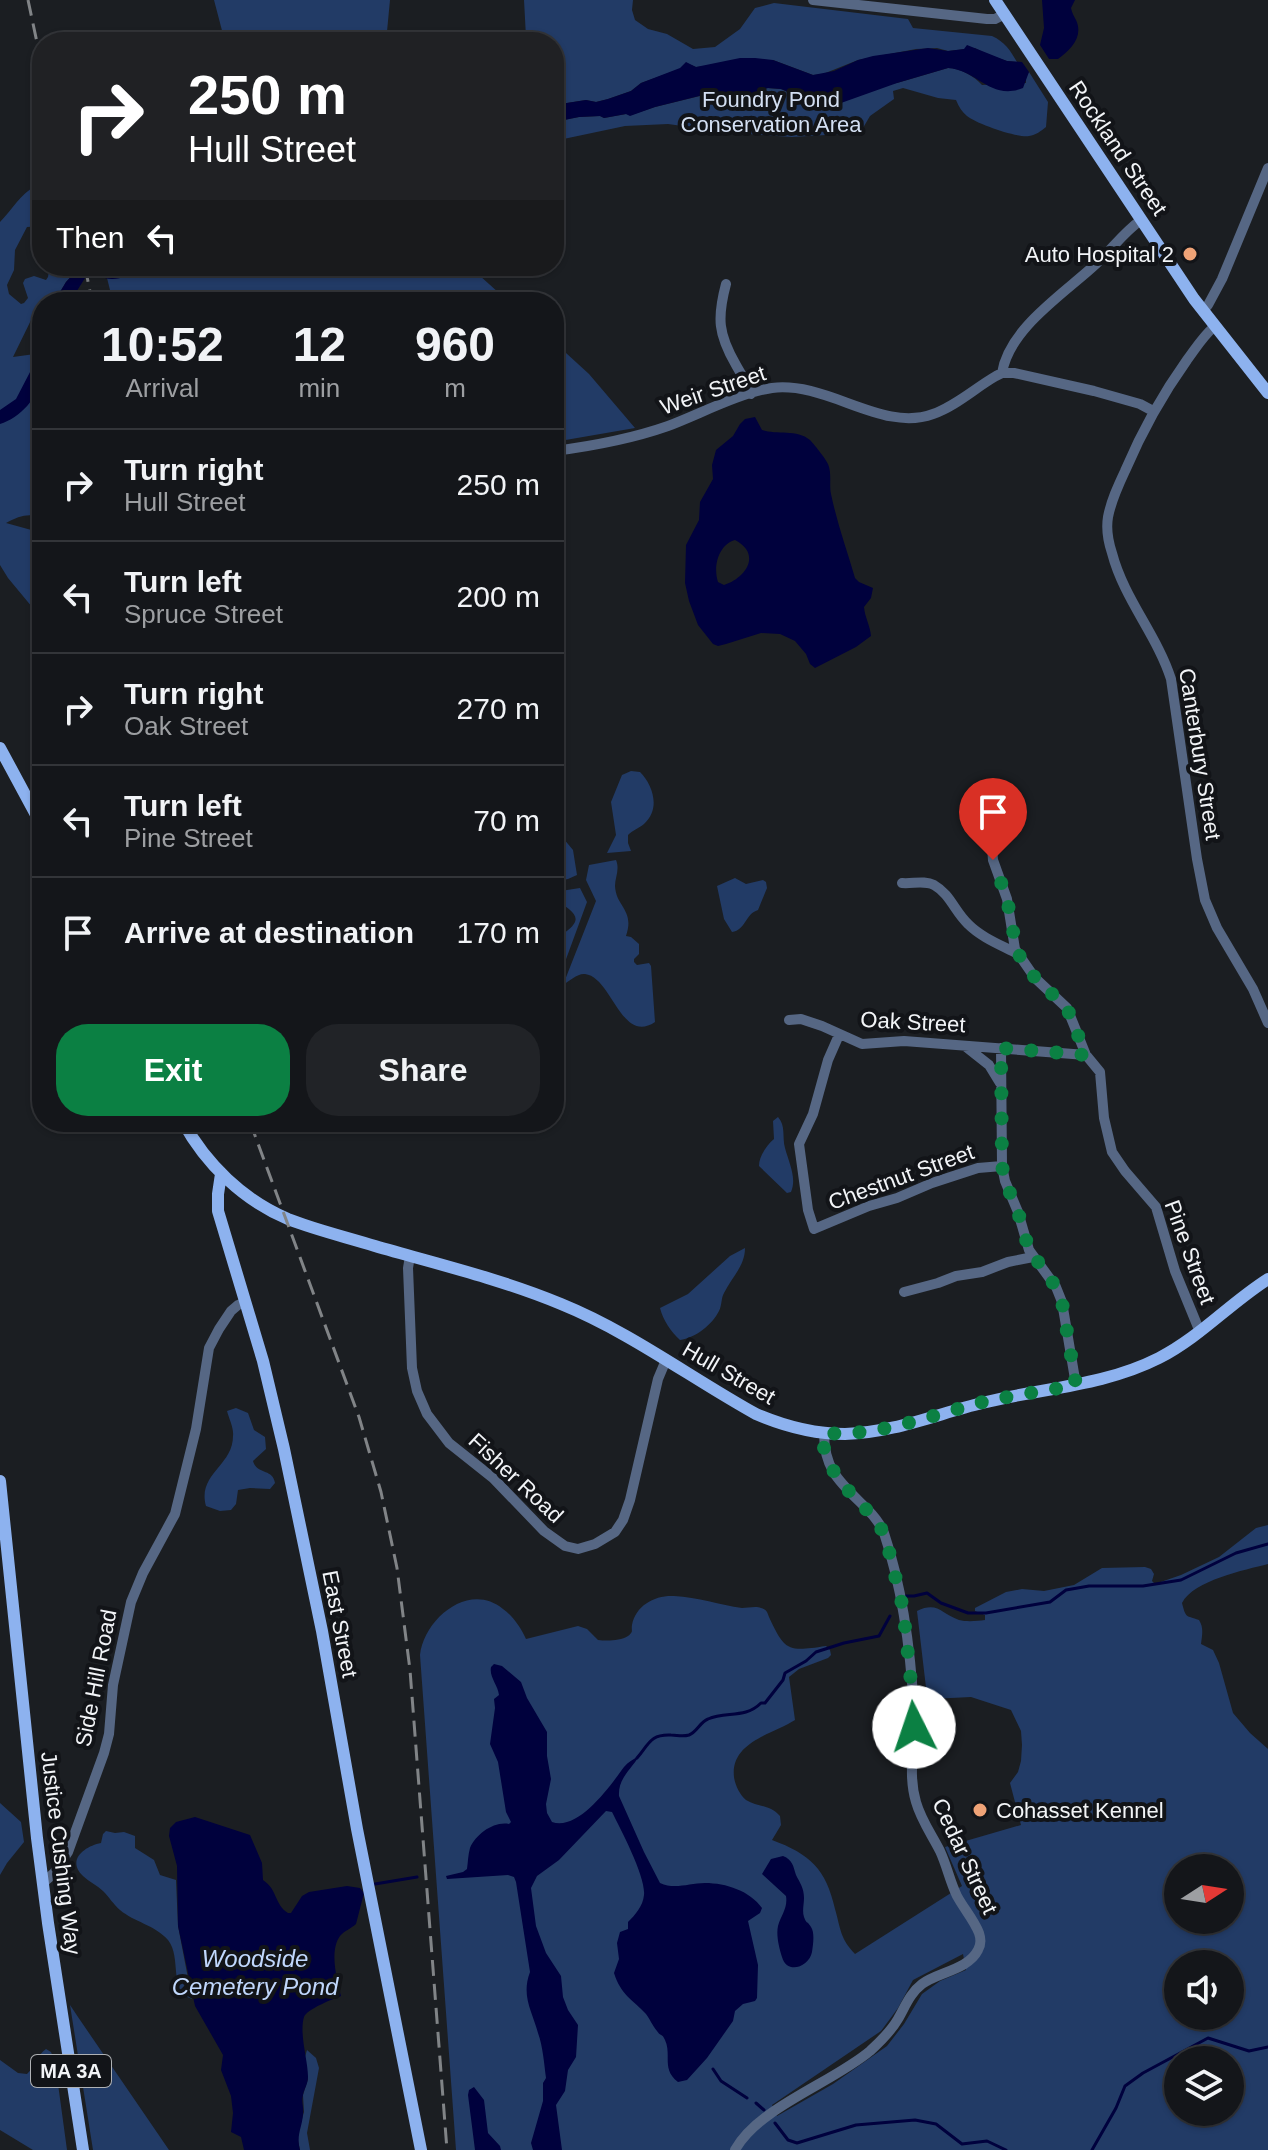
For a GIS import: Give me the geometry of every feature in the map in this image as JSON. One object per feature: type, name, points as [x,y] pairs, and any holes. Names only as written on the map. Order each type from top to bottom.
[{"type":"main road","name":"Rockland Street","points":[[995,0],[1214,327],[1268,393]]},
{"type":"main road","points":[[0,748],[32,807]]},
{"type":"main road","points":[[189,1132],[221,1174]]},
{"type":"main road","name":"Hull Street","points":[[221,1174],[284,1217],[560,1303],[600,1322],[756,1414],[824,1433],[882,1430],[985,1402],[1112,1377],[1182,1345],[1268,1279]]},
{"type":"main road","name":"East Street","points":[[221,1174],[218,1211],[274,1402],[316,1602],[357,1829],[421,2150]]},
{"type":"main road","points":[[218,1211],[239,1189]]},
{"type":"main road","name":"Justice Cushing Way","points":[[0,1481],[43,1883],[83,2150]]},
{"type":"street","points":[[813,0],[987,19],[1005,14]]},
{"type":"street","points":[[1203,310],[1222,279],[1268,168]]},
{"type":"street","points":[[1141,220],[1023,331],[1005,360],[1002,373],[1073,385],[1140,404],[1153,411]]},
{"type":"street","points":[[726,284],[719,317],[721,335],[751,394]]},
{"type":"street","name":"Canterbury Street","points":[[1214,327],[1153,411],[1133,450],[1111,504],[1109,543],[1124,585],[1161,652],[1171,679],[1205,900],[1268,1023]]},
{"type":"street","name":"Weir Street","points":[[564,449],[640,435],[751,394],[776,388],[830,395],[888,416],[915,418],[941,411],[1002,373]]},
{"type":"street","name":"Pine Street","points":[[992,847],[993,860],[1007,899],[1014,946],[1035,978],[1067,1008],[1086,1055],[1098,1068],[1112,1152],[1156,1207],[1175,1271],[1200,1332]]},
{"type":"street","points":[[902,883],[925,882],[937,887],[971,927],[1018,954]]},
{"type":"street","name":"Oak Street","points":[[789,1020],[805,1021],[862,1044],[899,1041],[962,1044],[1086,1055]]},
{"type":"street","name":"Chestnut Street","points":[[839,1035],[828,1060],[813,1114],[799,1144],[806,1198],[814,1229],[945,1178],[978,1168],[1002,1166]]},
{"type":"street","points":[[962,1044],[989,1065],[1001,1085]]},
{"type":"street","points":[[1001,1048],[1002,1166],[1005,1181],[1033,1257],[1051,1279],[1062,1302],[1076,1385]]},
{"type":"street","name":"Fisher Road","points":[[410,1256],[412,1368],[427,1414],[449,1443],[493,1478],[544,1531],[565,1546],[578,1549],[595,1544],[615,1532],[623,1520],[658,1379],[666,1360]]},
{"type":"street","points":[[904,1292],[1033,1257]]},
{"type":"street","name":"Side Hill Road","points":[[43,1883],[68,1852],[104,1753],[109,1734],[113,1685],[128,1612],[143,1573],[175,1514],[196,1429],[209,1348],[231,1311],[245,1302]]},
{"type":"street","name":"Cedar Street","points":[[735,2150],[760,2122],[873,2048],[890,2030],[917,1988],[968,1961],[977,1952],[981,1941],[978,1930],[957,1897],[939,1849],[920,1815],[914,1793],[911,1767],[914,1714],[903,1608],[886,1539],[878,1522],[830,1466],[824,1448],[824,1433]]},
{"type":"green space","points":[[214,0],[390,0],[387,32],[222,32]]},
{"type":"green space","name":"Foundry Pond Conservation Area","points":[[524,0],[633,0],[635,20],[648,29],[667,34],[693,49],[715,47],[740,29],[755,8],[774,3],[908,19],[913,28],[992,36],[1007,47],[1017,62],[975,48],[948,51],[937,48],[858,60],[813,75],[773,60],[691,65],[608,99],[564,103],[564,32],[526,32]]},
{"type":"green space","name":"Foundry Pond Conservation Area","points":[[948,68],[966,73],[982,85],[1026,83],[1029,72],[1048,102],[1046,127],[1029,136],[1007,133],[967,116],[956,100],[903,88],[893,91],[894,99],[870,116],[860,133],[792,137],[668,124],[625,126],[564,139],[564,120],[631,115],[708,94],[740,97],[767,88],[781,89],[797,97],[897,83]]},
{"type":"green space","points":[[30,189],[32,227],[27,227],[15,250],[14,270],[7,285],[9,294],[21,304],[28,298],[23,283],[25,279],[34,276],[46,280],[48,276],[72,276],[60,292],[32,292],[32,318],[13,357],[32,354],[32,515],[6,523],[32,530],[32,607],[0,565],[0,222]]},
{"type":"green space","points":[[480,276],[498,292],[110,292],[107,278]]},
{"type":"green space","points":[[564,351],[589,374],[635,428],[564,440]]},
{"type":"green space","points":[[631,771],[640,772],[648,784],[653,797],[652,811],[644,824],[628,835],[631,851],[607,853],[616,835],[611,802],[622,775]]},
{"type":"green space","points":[[564,839],[573,850],[577,875],[564,880]]},
{"type":"green space","points":[[616,860],[615,886],[627,914],[626,936],[639,944],[639,954],[634,962],[637,965],[649,963],[651,966],[655,1022],[643,1027],[625,1018],[594,978],[582,974],[564,984],[596,901],[586,880],[589,865]]},
{"type":"green space","points":[[735,878],[746,884],[763,880],[767,888],[758,910],[737,931],[732,932],[724,919],[717,886]]},
{"type":"green space","points":[[580,888],[587,902],[564,965],[564,933],[576,920],[564,905],[564,890]]},
{"type":"green space","points":[[778,1117],[793,1176],[793,1187],[787,1193],[759,1166],[760,1158],[774,1139],[773,1121]]},
{"type":"green space","points":[[745,1248],[743,1260],[723,1295],[716,1316],[697,1334],[680,1340],[668,1326],[660,1308],[688,1294],[730,1256]]},
{"type":"green space","points":[[236,1408],[248,1413],[254,1430],[265,1437],[266,1449],[253,1461],[274,1478],[275,1483],[270,1489],[238,1490],[236,1504],[231,1510],[220,1511],[206,1506],[206,1486],[228,1455],[233,1430],[227,1411]]},
{"type":"green space","points":[[1268,1525],[1268,1564],[1208,1582],[1188,1595],[1182,1603],[1187,1616],[1201,1623],[1201,1644],[1213,1650],[1233,1713],[1268,1749],[1268,2150],[456,2150],[420,1655],[430,1629],[450,1608],[476,1599],[490,1601],[510,1615],[526,1639],[578,1626],[587,1629],[598,1640],[609,1640],[628,1636],[638,1612],[653,1599],[683,1597],[742,1608],[761,1608],[766,1611],[779,1637],[789,1646],[803,1649],[826,1646],[831,1655],[828,1658],[799,1669],[789,1677],[795,1720],[746,1747],[735,1765],[734,1777],[738,1790],[746,1800],[772,1809],[780,1816],[781,1825],[772,1840],[806,1857],[821,1873],[844,1938],[855,1954],[962,1886],[945,1847],[1021,1825],[1010,1783],[1021,1761],[1021,1731],[1011,1710],[971,1697],[931,1699],[927,1696],[917,1611],[930,1607],[959,1620],[985,1620],[985,1615],[975,1611],[975,1608],[1006,1592],[1022,1589],[1044,1591],[1074,1585],[1102,1568],[1145,1567],[1154,1574],[1152,1581],[1155,1584],[1219,1557],[1256,1528]],"holes":[[[963,1954],[966,1970],[940,1981],[922,1994],[887,2046],[833,2084],[777,2116],[772,2105],[881,2031],[913,1980]]]},
{"type":"green space","points":[[0,1803],[21,1822],[24,1842],[0,1875]]},
{"type":"green space","points":[[106,1831],[135,1836],[135,1848],[154,1860],[160,1875],[176,1880],[178,1926],[192,1999],[180,1989],[168,1940],[120,1910],[78,1870],[77,1859],[89,1847],[101,1843]]},
{"type":"green space","points":[[70,2005],[78,2017],[169,2150],[93,2150]]},
{"type":"green space","points":[[46,2049],[51,2052],[55,2062],[67,2150],[33,2150],[0,2130],[0,2060],[18,2073],[27,2074]]},
{"type":"green space","points":[[307,2050],[316,2058],[319,2068],[307,2133],[310,2150],[300,2150],[297,2136],[308,2079],[304,2060]]},
{"type":"water","points":[[1042,0],[1075,0],[1071,8],[1078,26],[1077,37],[1058,59],[1049,59],[1040,45],[1044,28]]},
{"type":"water","points":[[967,45],[1007,61],[1022,62],[1029,72],[1023,88],[1002,91],[948,68],[841,103],[818,103],[781,89],[768,88],[740,97],[707,94],[630,116],[564,120],[564,103],[608,99],[680,68],[686,62],[696,67],[755,58],[773,60],[813,75],[834,71],[873,56],[928,48],[948,51],[964,49]]},
{"type":"water","points":[[72,276],[94,276],[85,278],[76,292],[60,292]]},
{"type":"water","points":[[100,276],[125,276],[118,278]]},
{"type":"water","points":[[32,368],[32,400],[21,412],[0,424],[0,410],[16,399]]},
{"type":"water","points":[[755,417],[762,430],[805,437],[822,455],[829,468],[833,505],[855,578],[873,588],[871,598],[864,607],[871,636],[815,668],[795,641],[780,634],[761,633],[718,646],[713,644],[698,625],[689,601],[685,583],[686,545],[699,520],[700,502],[713,479],[712,465],[716,450],[733,436],[745,419]],"holes":[[[735,540],[743,546],[749,559],[744,571],[732,582],[724,585],[718,582],[717,563],[724,547]]]},
{"type":"water","points":[[494,1664],[502,1666],[521,1682],[547,1732],[551,1779],[546,1804],[552,1822],[562,1823],[583,1814],[626,1765],[639,1756],[623,1779],[619,1796],[660,1883],[671,1886],[705,1883],[729,1886],[751,1897],[762,1908],[748,1921],[758,1965],[757,1998],[735,2011],[733,2021],[707,2058],[687,2080],[678,2082],[668,2067],[664,2038],[624,1992],[614,1973],[619,1959],[617,1943],[620,1932],[628,1929],[628,1922],[640,1907],[644,1887],[627,1841],[612,1812],[606,1811],[559,1860],[537,1876],[531,1888],[536,1926],[546,1953],[561,1976],[563,1997],[578,2025],[576,2057],[568,2070],[565,2091],[556,2105],[562,2150],[533,2150],[531,2143],[546,2078],[541,2044],[527,1996],[530,1972],[514,1877],[447,1879],[446,1876],[467,1869],[470,1848],[481,1833],[511,1822],[506,1812],[498,1762],[490,1744],[494,1699],[499,1695],[491,1674]]},
{"type":"water","name":"Woodside Cemetery Pond","points":[[195,1817],[250,1835],[262,1863],[263,1880],[288,1913],[309,1892],[347,1886],[360,1888],[364,1893],[356,1924],[340,1936],[335,1949],[341,1996],[304,2017],[308,2077],[302,2098],[300,2150],[244,2150],[241,2137],[231,2132],[233,2113],[231,2096],[221,2070],[223,2055],[195,2006],[178,1926],[177,1866],[169,1836],[170,1828],[176,1822]]},
{"type":"water","points":[[783,1856],[789,1859],[802,1886],[803,1915],[813,1932],[810,1957],[798,1967],[785,1963],[778,1942],[778,1926],[786,1896],[762,1874],[771,1859]]},
{"type":"water","points":[[474,2087],[484,2100],[488,2133],[501,2150],[475,2150],[468,2095]]},
{"type":"waterway","points":[[905,1596],[927,1593],[941,1603],[968,1613],[986,1613],[1050,1602],[1066,1590],[1089,1586],[1143,1586],[1181,1580],[1236,1553],[1268,1544]]},
{"type":"waterway","points":[[637,1758],[659,1736],[689,1735],[708,1719],[742,1713],[765,1703],[785,1673],[816,1652],[879,1636],[890,1616]]},
{"type":"waterway","points":[[375,1884],[417,1877]]},
{"type":"waterway","points":[[1092,2150],[1125,2086],[1143,2073],[1208,2038],[1249,2051],[1268,2047]]},
{"type":"waterway","points":[[713,2069],[721,2081],[747,2098]]},
{"type":"waterway","points":[[756,2103],[764,2110]]},
{"type":"waterway","points":[[775,2123],[788,2140],[797,2143],[856,2125],[915,2120],[936,2124],[962,2144],[987,2141],[1006,2150]]},
{"type":"railway","points":[[28,0],[35,32]]},
{"type":"railway","points":[[87,276],[90,292]]},
{"type":"railway","points":[[254,1132],[359,1417],[381,1492],[397,1568],[410,1670],[447,2150]]},
{"type":"place","name":"Auto Hospital 2","points":[[1190,254]]},
{"type":"place","name":"Cohasset Kennel","points":[[980,1810]]},
{"type":"route","points":[[914,1727],[903,1608],[886,1539],[878,1522],[834,1473],[825,1456],[824,1433],[882,1430],[985,1402],[1076,1385],[1062,1302],[1051,1279],[1029,1250],[1005,1181],[1002,1166],[1001,1048],[1086,1055],[1067,1008],[1035,978],[1014,946],[1007,899],[993,860]]}]
